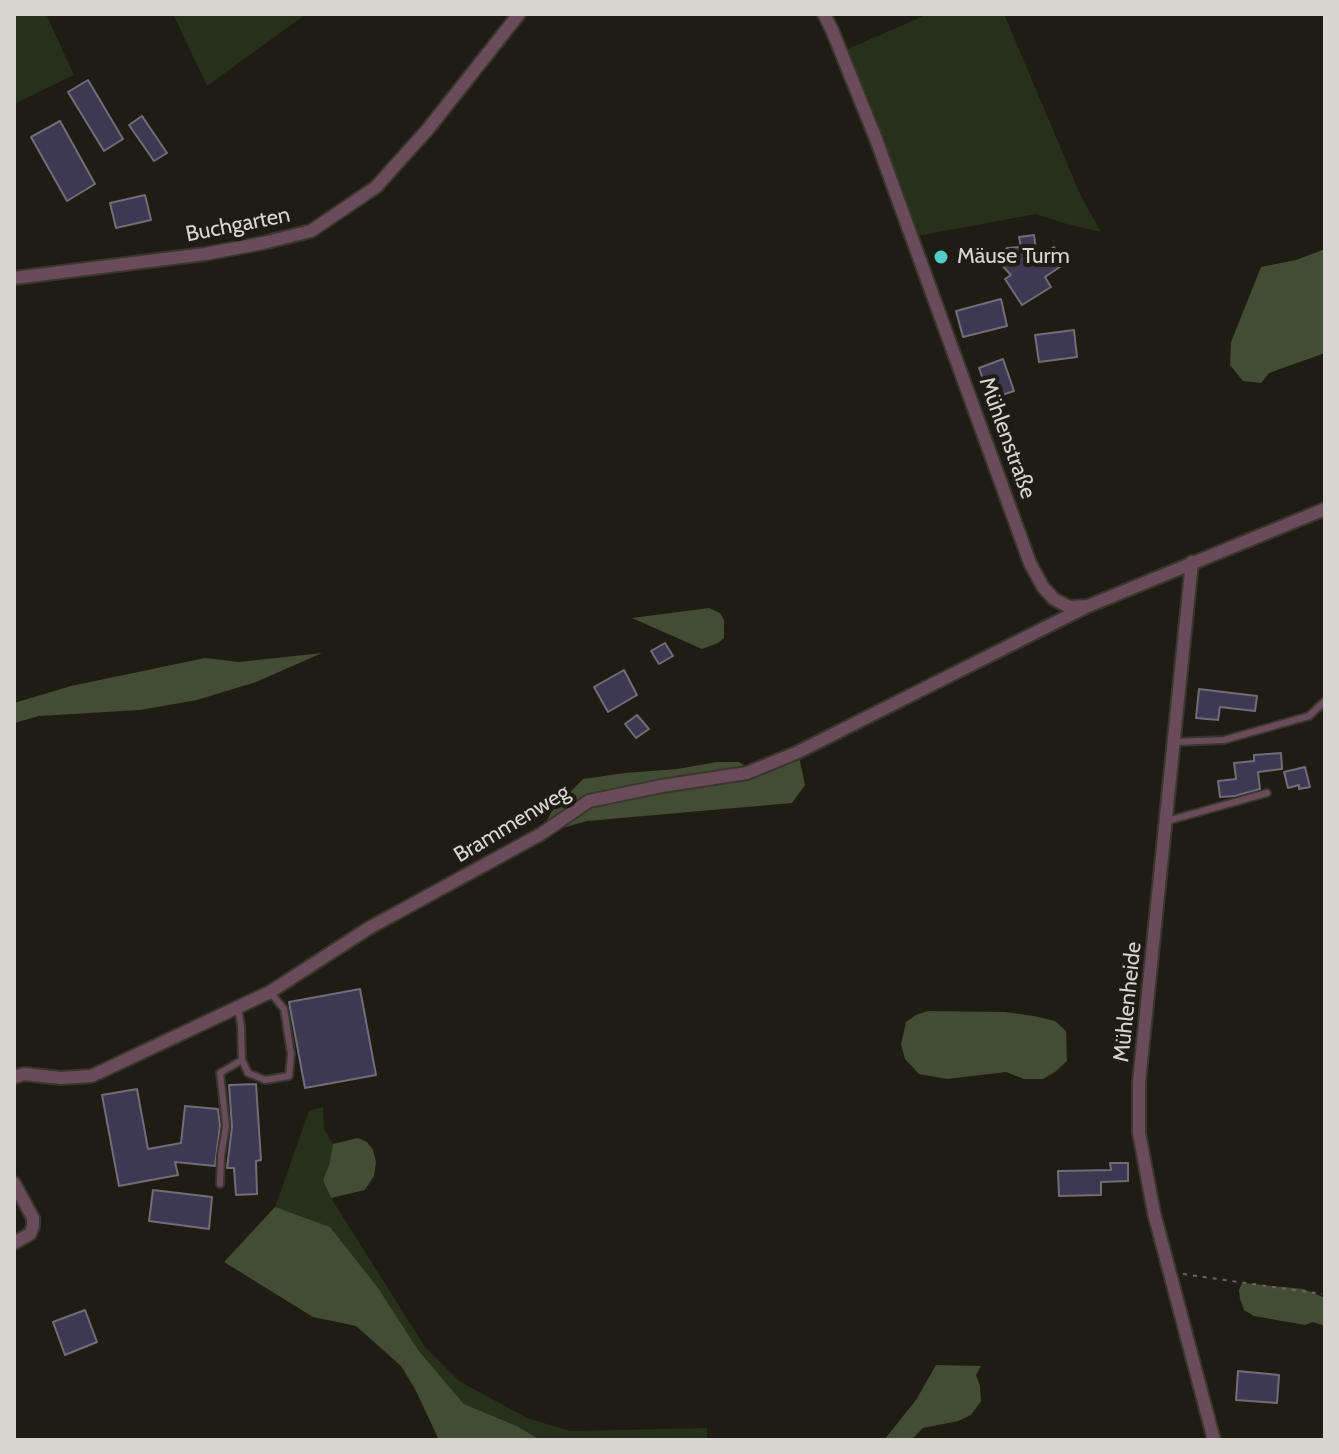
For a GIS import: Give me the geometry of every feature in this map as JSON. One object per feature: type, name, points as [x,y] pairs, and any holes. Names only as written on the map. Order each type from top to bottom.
[{"type":"street","name":"Buchgarten","points":[[14,278],[205,254],[311,231],[376,187],[428,129],[519,14]]},
{"type":"street","name":"Mühlenstraße","points":[[824,14],[876,139],[1030,563],[1043,587],[1054,599],[1069,607],[1088,606]]},
{"type":"street","points":[[1088,606],[1325,509]]},
{"type":"street","name":"Mühlenheide","points":[[1192,562],[1139,1082],[1139,1133],[1149,1191],[1214,1440]]},
{"type":"street","name":"Brammenweg","points":[[14,1077],[24,1074],[49,1078],[91,1076],[270,992],[369,928],[541,834],[589,801],[747,773],[798,752],[1088,606]]},
{"type":"street","points":[[14,1183],[33,1218],[30,1234],[14,1243]]},
{"type":"lane","points":[[1175,742],[1224,740],[1309,716],[1325,701]]},
{"type":"lane","points":[[1167,821],[1267,793]]},
{"type":"lane","points":[[238,1007],[242,1060],[248,1073],[265,1080],[289,1076],[291,1054],[284,1009],[270,992]]},
{"type":"lane","points":[[220,1184],[226,1126],[220,1073],[242,1060]]},
{"type":"path","points":[[1170,1271],[1322,1294]]},
{"type":"green space","points":[[14,14],[46,14],[74,75],[14,104]]},
{"type":"green space","points":[[173,14],[306,14],[207,86]]},
{"type":"green space","points":[[928,14],[1004,14],[1081,196],[1101,232],[1036,214],[912,237],[841,52]]},
{"type":"green space","points":[[1325,249],[1325,353],[1269,373],[1261,383],[1243,381],[1230,365],[1231,342],[1261,267],[1296,260]]},
{"type":"green space","points":[[709,608],[720,613],[724,620],[724,638],[702,649],[632,618]]},
{"type":"green space","points":[[322,653],[256,682],[197,700],[140,710],[39,716],[14,723],[14,703],[71,686],[205,658],[239,662]]},
{"type":"green space","points":[[798,752],[805,785],[792,803],[587,821],[541,834],[551,812],[583,779],[717,762],[739,762],[753,771]]},
{"type":"green space","points":[[928,1011],[1005,1012],[1055,1021],[1066,1031],[1067,1061],[1043,1079],[1024,1079],[1006,1072],[947,1079],[919,1074],[905,1059],[901,1044],[906,1022]]},
{"type":"green space","points":[[323,1107],[324,1129],[333,1144],[323,1180],[331,1198],[425,1347],[459,1381],[527,1418],[570,1431],[707,1428],[707,1440],[541,1440],[517,1426],[464,1404],[418,1350],[275,1207],[309,1111]]},
{"type":"green space","points":[[358,1138],[367,1142],[373,1150],[376,1162],[374,1176],[365,1190],[331,1198],[323,1180],[333,1144]]},
{"type":"green space","points":[[275,1207],[330,1227],[378,1288],[418,1350],[464,1404],[517,1426],[541,1440],[439,1440],[401,1366],[356,1326],[313,1317],[224,1262]]},
{"type":"green space","points":[[1242,1283],[1304,1289],[1325,1298],[1325,1326],[1254,1316],[1244,1310],[1240,1299]]},
{"type":"green space","points":[[936,1365],[981,1366],[976,1375],[981,1401],[971,1415],[923,1428],[911,1440],[884,1440],[916,1400]]},
{"type":"building","points":[[88,80],[123,139],[104,151],[68,92]]},
{"type":"building","points":[[142,116],[167,153],[154,161],[129,125]]},
{"type":"building","points":[[60,121],[95,184],[67,201],[31,137]]},
{"type":"building","points":[[145,195],[151,220],[116,228],[110,203]]},
{"type":"building","points":[[1034,235],[1037,258],[1054,247],[1057,253],[1064,250],[1070,260],[1045,277],[1051,287],[1022,305],[1005,279],[1011,275],[999,262],[999,255],[1007,248],[1021,247],[1019,237]]},
{"type":"building","points":[[1001,299],[1007,326],[963,337],[956,311]]},
{"type":"building","points":[[1074,330],[1077,357],[1039,362],[1035,335]]},
{"type":"building","points":[[1003,359],[1014,391],[990,399],[979,368]]},
{"type":"building","points":[[665,643],[673,656],[659,664],[651,651]]},
{"type":"building","points":[[624,670],[637,695],[608,712],[594,687]]},
{"type":"building","points":[[1199,689],[1257,696],[1255,711],[1220,707],[1218,720],[1196,718]]},
{"type":"building","points":[[637,715],[649,729],[636,738],[625,724]]},
{"type":"building","points":[[1281,753],[1282,769],[1258,772],[1260,789],[1220,797],[1218,781],[1236,779],[1234,763],[1254,761],[1254,755]]},
{"type":"building","points":[[1305,767],[1310,787],[1299,789],[1299,785],[1288,788],[1284,772]]},
{"type":"building","points":[[360,989],[376,1075],[305,1088],[289,1002]]},
{"type":"building","points":[[256,1084],[261,1160],[256,1161],[257,1194],[236,1195],[234,1168],[227,1168],[232,1127],[229,1085]]},
{"type":"building","points":[[137,1089],[148,1149],[181,1143],[185,1106],[218,1109],[220,1126],[215,1166],[175,1162],[178,1175],[119,1186],[102,1095]]},
{"type":"building","points":[[1110,1163],[1128,1163],[1128,1181],[1101,1182],[1101,1195],[1059,1196],[1058,1171],[1111,1170]]},
{"type":"building","points":[[153,1190],[212,1197],[209,1229],[149,1221]]},
{"type":"building","points":[[85,1310],[97,1342],[65,1355],[53,1322]]},
{"type":"building","points":[[1238,1371],[1279,1375],[1277,1403],[1236,1400]]},
{"type":"place","name":"Mäuse Turm","points":[[941,257]]}]
